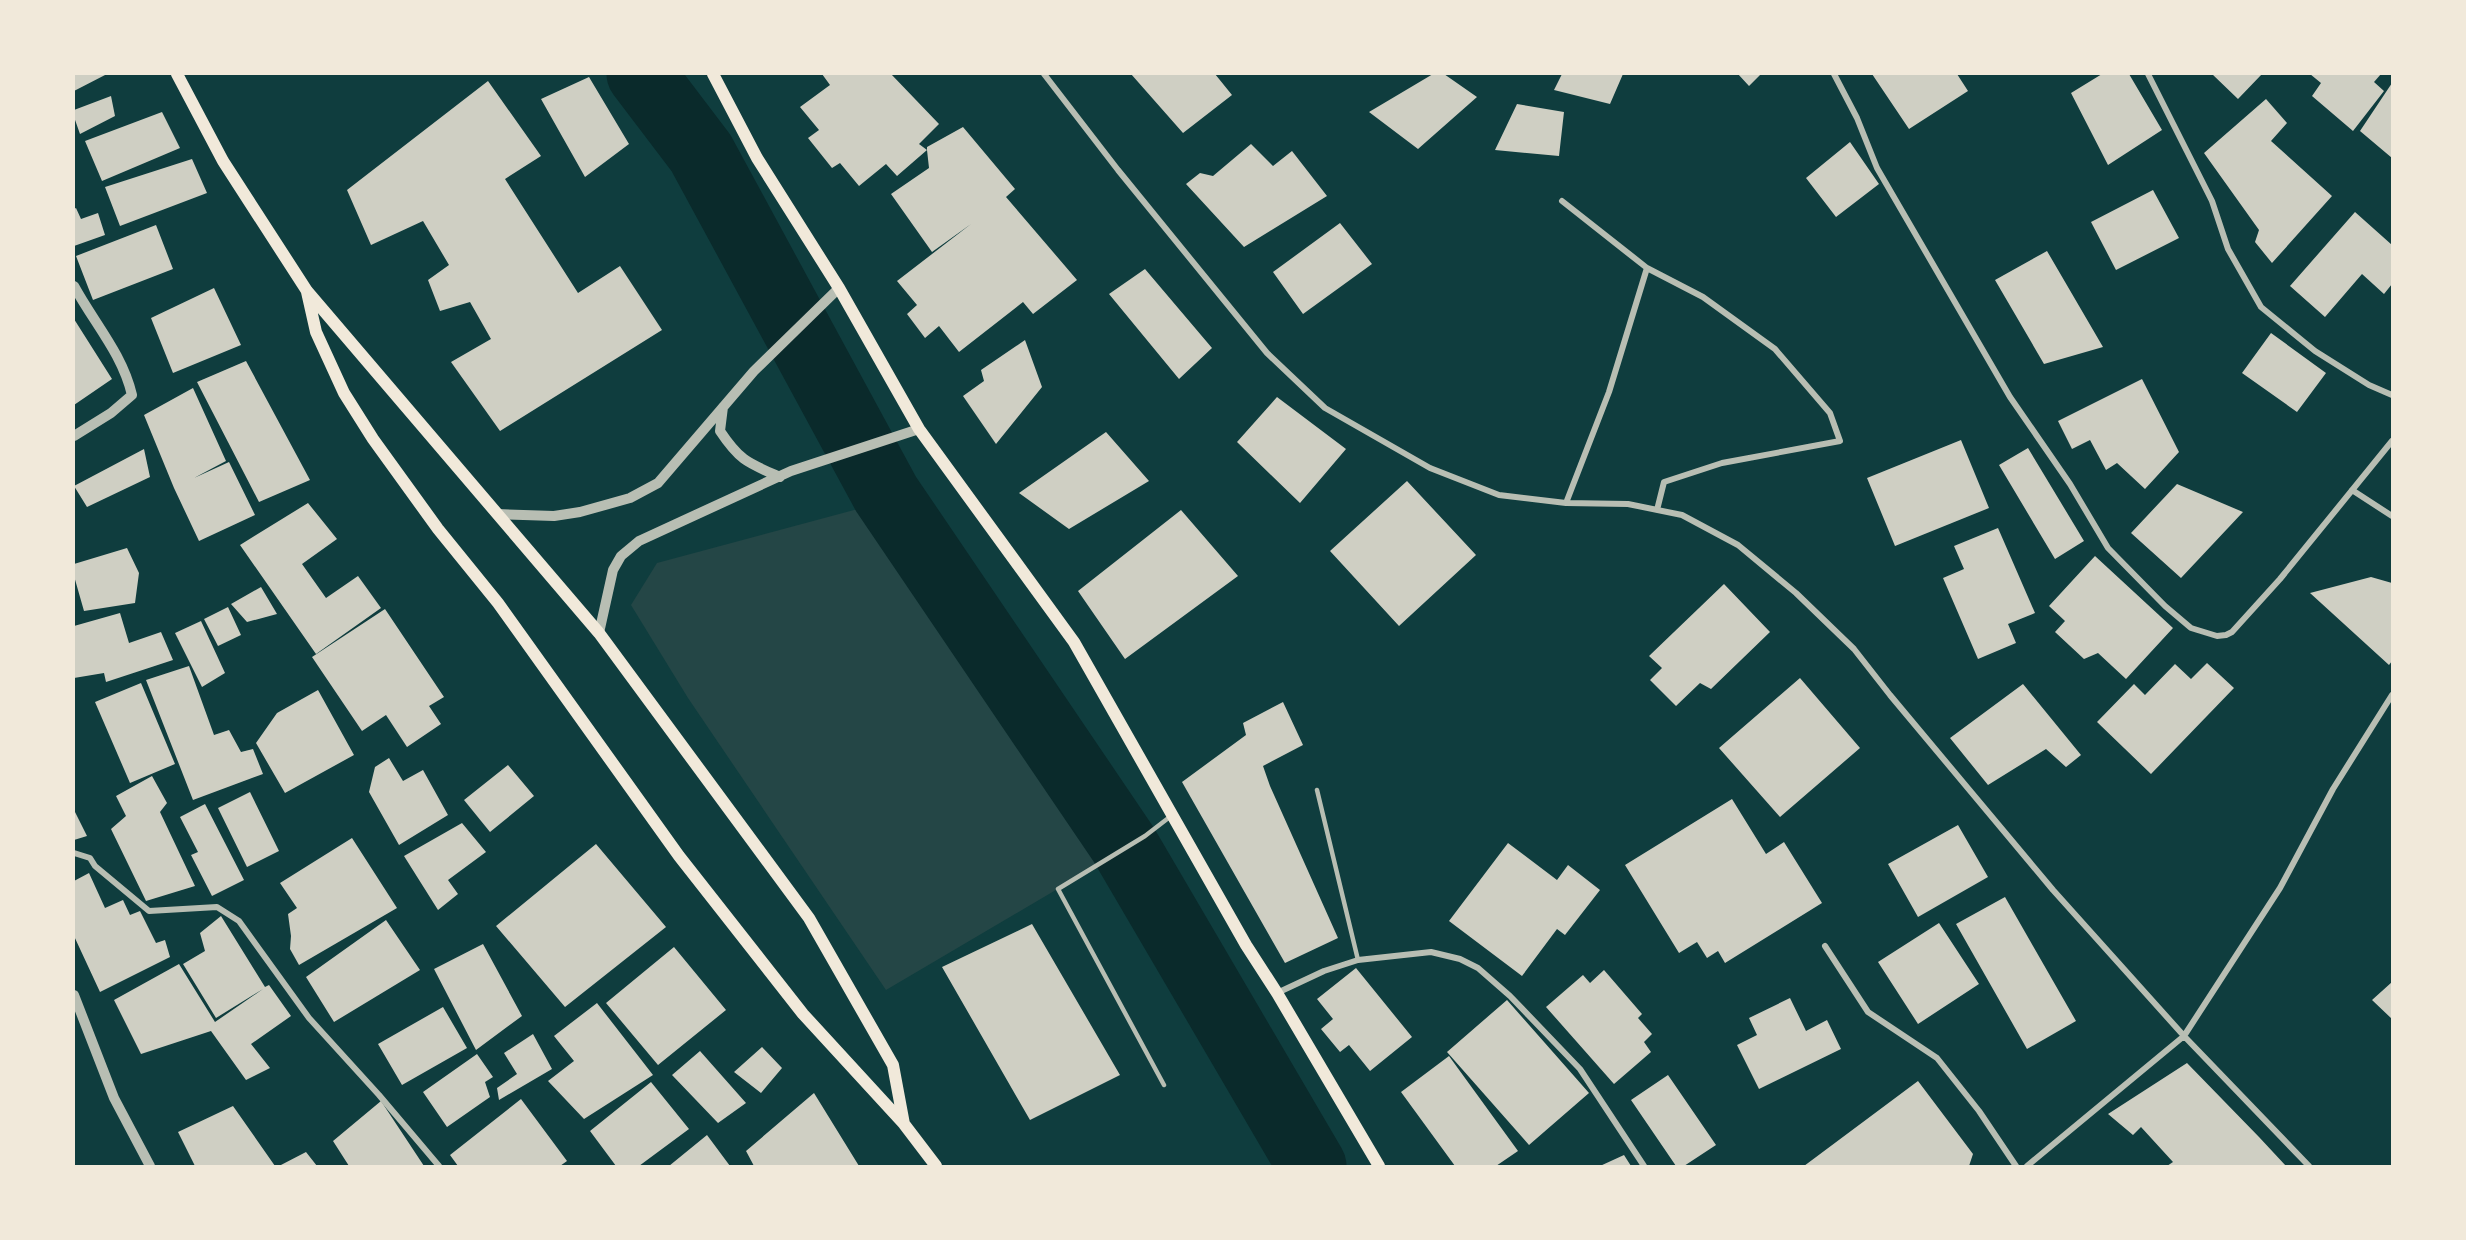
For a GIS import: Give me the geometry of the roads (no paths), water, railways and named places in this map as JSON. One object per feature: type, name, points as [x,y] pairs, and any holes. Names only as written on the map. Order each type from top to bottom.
[{"type":"main road","points":[[177,74],[223,161],[307,291],[599,633],[809,918],[893,1065],[904,1124]]},
{"type":"main road","points":[[714,74],[757,158],[839,288],[919,429],[1074,642],[1246,945],[1278,993],[1379,1167]]},
{"type":"main road","points":[[307,291],[316,332],[344,393],[438,529],[498,603],[679,856],[803,1014],[904,1124],[936,1167]]},
{"type":"street","points":[[1044,74],[1125,179],[1266,353],[1325,408],[1430,468],[1500,495],[1566,503],[1628,504],[1682,515],[1738,545],[1796,593],[1854,649],[2053,890],[2184,1036],[2309,1167]]},
{"type":"street","points":[[1834,74],[1857,118],[1877,168],[2010,397],[2070,484],[2108,548],[2165,606],[2191,628],[2217,636],[2232,632],[2280,579],[2392,441]]},
{"type":"street","points":[[2148,74],[2212,201],[2228,249],[2260,307],[2315,351],[2370,385],[2392,395]]},
{"type":"street","points":[[1562,201],[1647,267],[1704,297],[1775,349],[1830,413],[1840,441],[1722,463],[1664,482],[1657,510]]},
{"type":"street","points":[[1566,503],[1609,392],[1647,267]]},
{"type":"street","points":[[74,286],[111,342],[128,377],[132,395],[111,413],[74,436]]},
{"type":"street","points":[[497,514],[554,516],[579,512],[630,498],[658,483],[727,402],[839,288]]},
{"type":"street","points":[[727,402],[720,431],[734,452],[749,463],[780,477]]},
{"type":"street","points":[[599,633],[614,570],[621,556],[639,541],[791,471],[919,429]]},
{"type":"street","points":[[2352,490],[2392,516]]},
{"type":"street","points":[[2027,1167],[2184,1036],[2280,888],[2333,789],[2392,695]]},
{"type":"street","points":[[74,853],[90,858],[95,866],[149,911],[217,907],[239,921],[309,1018],[440,1167]]},
{"type":"street","points":[[1825,946],[1868,1012],[1937,1058],[1979,1111],[2016,1167]]},
{"type":"street","points":[[1278,993],[1324,971],[1358,960],[1431,952],[1460,959],[1478,968],[1510,996],[1580,1069],[1644,1167]]},
{"type":"street","points":[[75,1001],[114,1098],[150,1167]]},
{"type":"lane","points":[[1317,790],[1358,960]]},
{"type":"lane","points":[[1164,1085],[1058,889],[1146,836],[1172,815]]},
{"type":"waterway","points":[[641,74],[701,153],[886,494],[1124,845],[1312,1166]]}]
